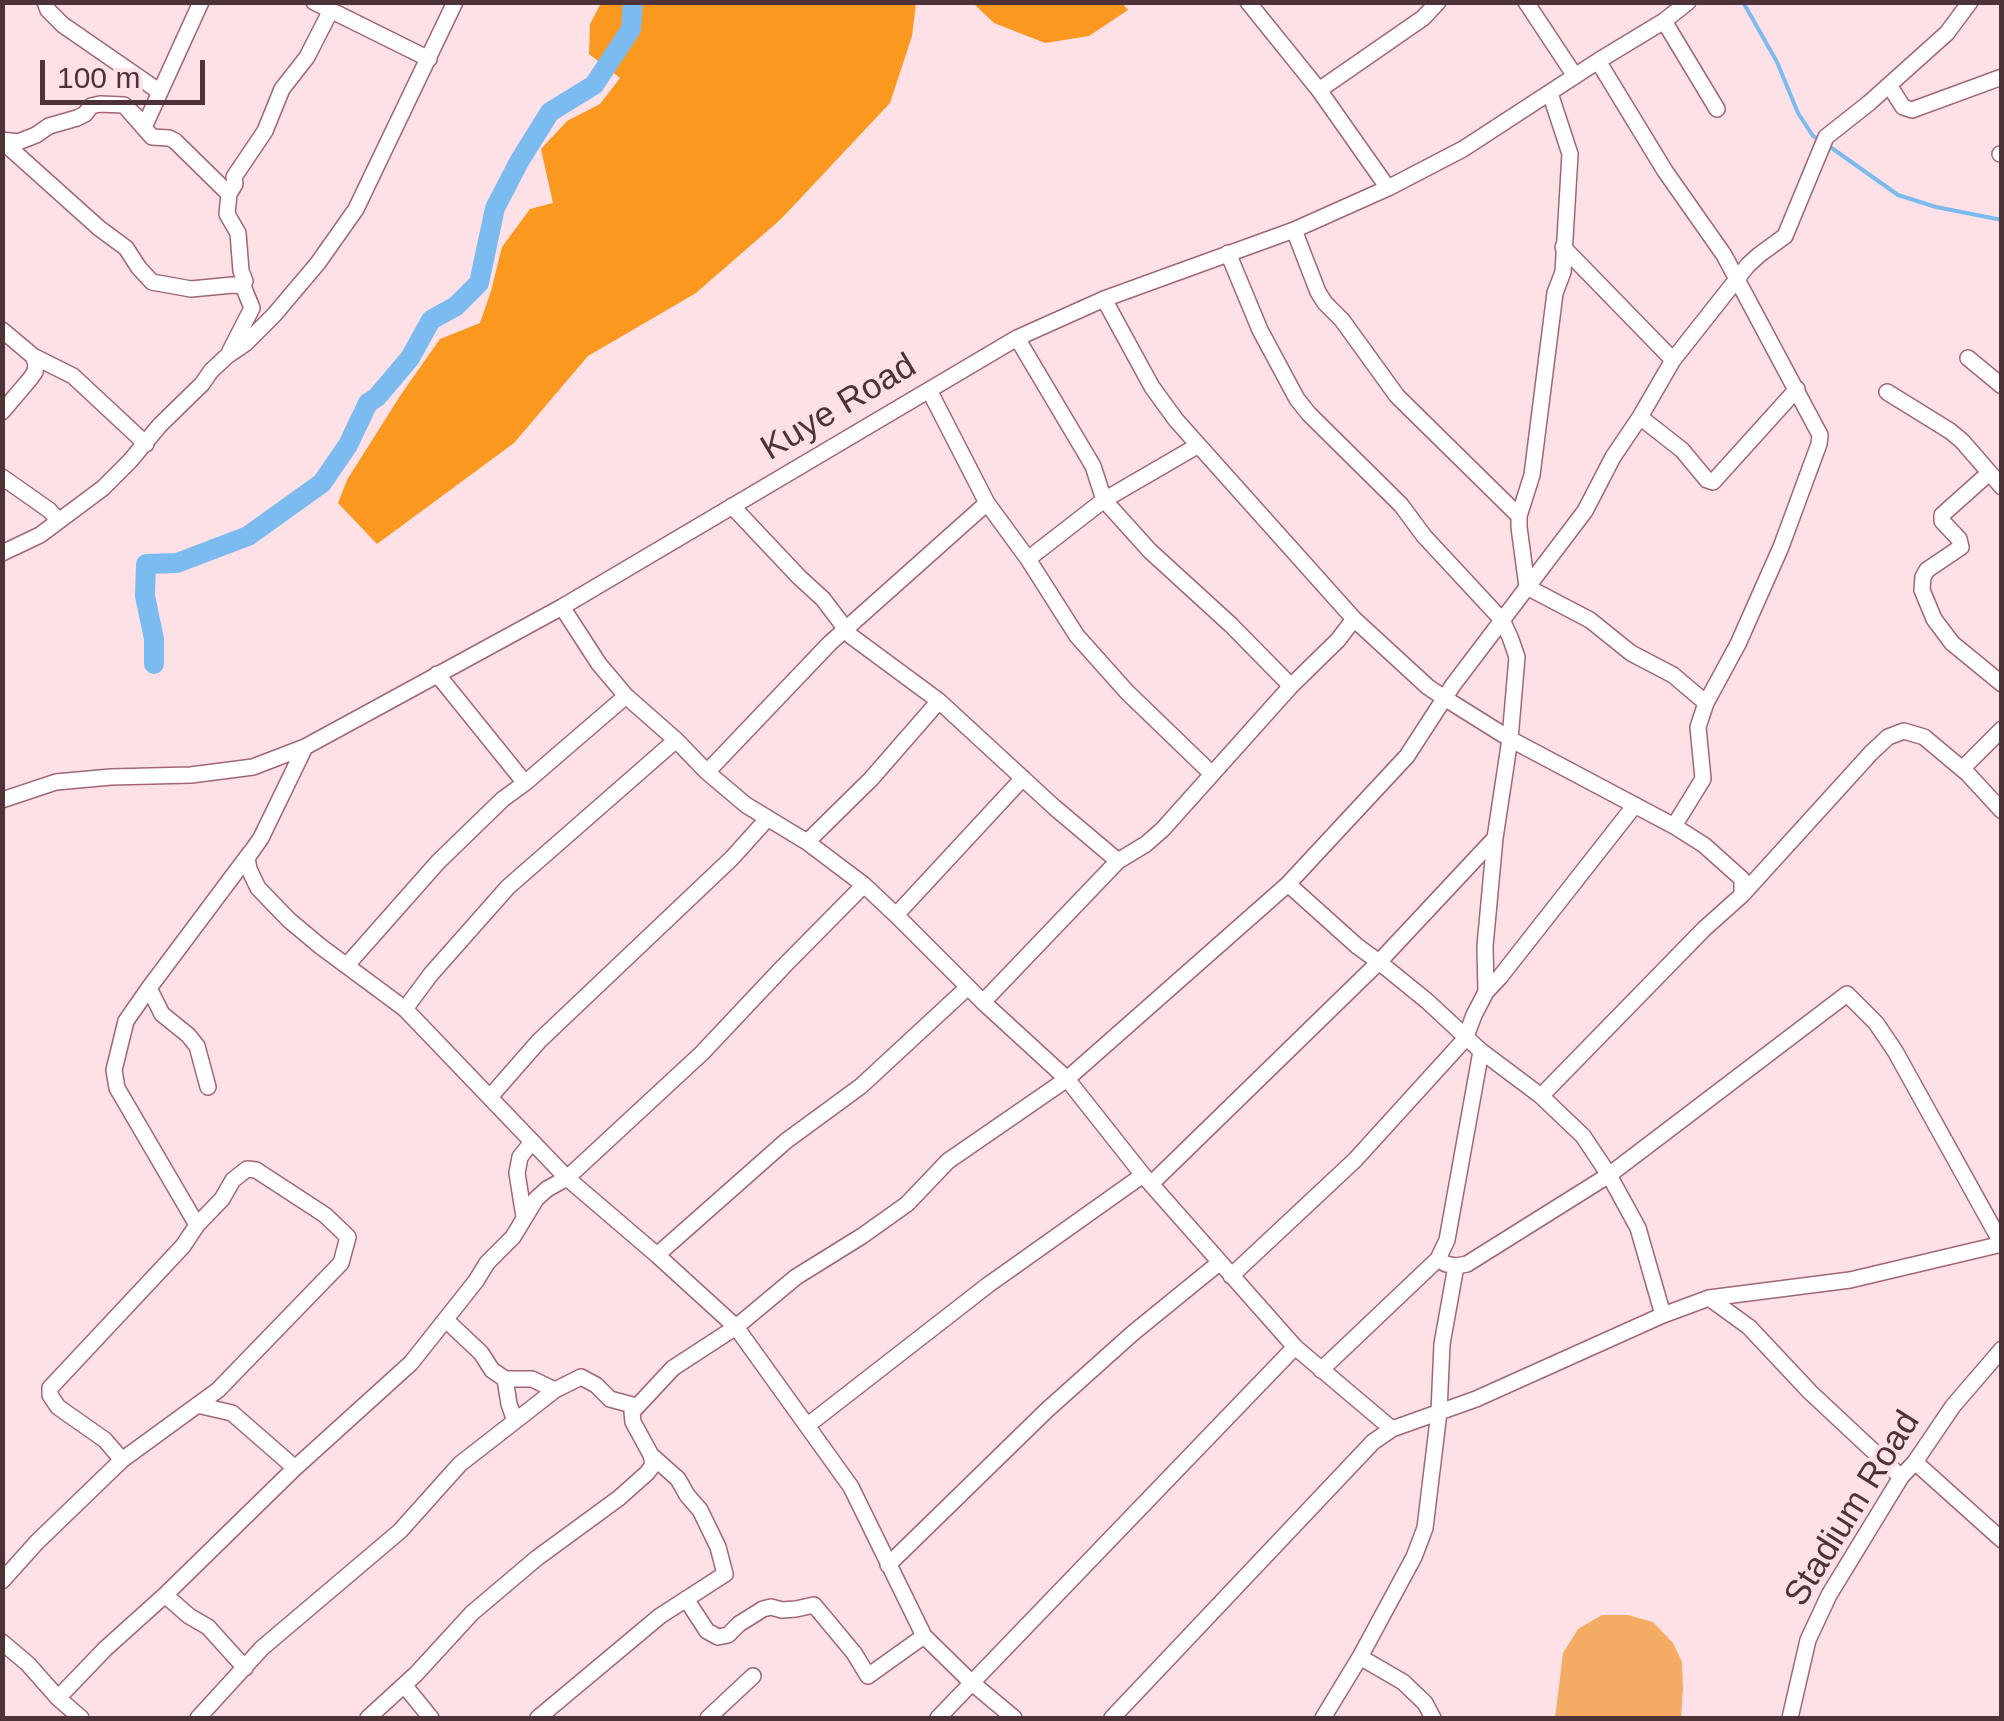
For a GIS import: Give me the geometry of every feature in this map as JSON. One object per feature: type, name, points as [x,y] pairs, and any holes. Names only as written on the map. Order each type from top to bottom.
[{"type":"street","points":[[45,2],[64,24],[160,92]]},
{"type":"street","points":[[314,2],[428,59]]},
{"type":"street","points":[[226,356],[246,343],[274,314],[318,263],[356,209],[455,2]]},
{"type":"street","points":[[1248,2],[1319,90],[1388,188]]},
{"type":"street","points":[[1319,90],[1423,18],[1438,2]]},
{"type":"street","points":[[1526,2],[1576,76]]},
{"type":"street","name":"Kuye Road","points":[[2,800],[56,782],[191,775],[252,767],[305,746],[562,607],[1017,338],[1104,300],[1294,230],[1464,149],[1688,2]]},
{"type":"street","points":[[538,1718],[660,1616],[724,1574],[718,1546],[700,1510],[678,1479],[651,1455],[633,1422],[636,1406],[674,1368],[736,1327],[796,1277],[907,1204],[948,1161],[1067,1080],[1288,884],[1407,756],[1453,685],[1585,511],[1673,360],[1758,255],[1778,243],[1791,228],[1826,137],[1947,33],[1970,2]]},
{"type":"street","points":[[2,141],[18,142],[36,135],[49,126],[84,114],[91,106],[124,105],[145,126],[197,4]]},
{"type":"street","points":[[2,553],[40,535],[103,488],[236,342],[252,308],[243,286],[238,233],[227,214],[234,177],[261,140],[282,89],[307,57],[331,10]]},
{"type":"street","points":[[1664,21],[1718,109]]},
{"type":"street","points":[[1598,61],[1724,255],[1820,435],[1780,547],[1738,644],[1706,703],[1698,727],[1703,779],[1674,826]]},
{"type":"street","points":[[1888,86],[1903,107],[1912,110],[2002,77]]},
{"type":"street","points":[[1527,587],[1520,516],[1532,476],[1555,293],[1563,272],[1570,154],[1550,93]]},
{"type":"street","points":[[124,105],[152,137],[175,142],[230,194]]},
{"type":"street","points":[[2,141],[126,248],[152,282],[191,289],[243,286]]},
{"type":"street","points":[[1294,230],[1325,303],[1342,320],[1397,396],[1520,516]]},
{"type":"street","points":[[1563,246],[1673,360]]},
{"type":"street","points":[[1228,254],[1260,330],[1297,399],[1400,504],[1424,536],[1502,620],[1517,657],[1485,946],[1486,992]]},
{"type":"street","points":[[1104,300],[1152,387],[1196,446],[1354,619],[1446,699],[1510,739],[1704,845],[1742,879],[1742,895]]},
{"type":"street","points":[[2,330],[33,356],[73,376],[146,444]]},
{"type":"street","points":[[1017,338],[1093,466],[1104,500],[1150,551],[1232,625],[1291,686]]},
{"type":"street","points":[[2,412],[35,372],[33,356]]},
{"type":"street","points":[[1968,358],[2002,386]]},
{"type":"street","points":[[1640,417],[1682,450],[1706,480],[1713,482],[1797,389]]},
{"type":"street","points":[[929,390],[987,503],[1077,636],[1127,692],[1212,774]]},
{"type":"street","points":[[1887,392],[1950,431],[2002,487]]},
{"type":"street","points":[[1028,559],[1104,500],[1196,446]]},
{"type":"street","points":[[1990,473],[1942,515],[1960,547],[1927,570],[1922,590],[1934,620],[1952,642],[2002,684]]},
{"type":"street","points":[[2,477],[59,521]]},
{"type":"street","points":[[707,772],[845,630],[987,503]]},
{"type":"street","points":[[732,506],[823,599],[845,630],[939,701],[1118,861]]},
{"type":"street","points":[[1527,587],[1590,620],[1631,654],[1673,675],[1706,703]]},
{"type":"street","points":[[562,607],[599,664],[626,696],[707,772],[746,805],[807,842],[864,886],[1067,1080],[1147,1180],[1295,1347],[1392,1429]]},
{"type":"street","points":[[982,1002],[1118,861],[1163,828],[1354,619]]},
{"type":"street","points":[[437,674],[525,783]]},
{"type":"street","points":[[347,965],[438,862],[503,799],[626,696]]},
{"type":"street","points":[[807,842],[871,779],[939,701]]},
{"type":"street","points":[[1962,769],[2002,729]]},
{"type":"street","points":[[1541,1096],[1742,895],[1888,737],[1904,732],[1924,737],[2002,811]]},
{"type":"street","points":[[405,1009],[508,888],[676,740]]},
{"type":"street","points":[[305,746],[261,838],[247,858],[258,888],[289,920],[405,1009],[567,1178],[736,1327],[851,1486],[924,1636],[1014,1718]]},
{"type":"street","points":[[896,915],[1023,778]]},
{"type":"street","points":[[1231,1276],[1354,1160],[1466,1038],[1486,992],[1635,805]]},
{"type":"street","points":[[490,1097],[539,1041],[732,858],[768,818]]},
{"type":"street","points":[[197,1225],[117,1088],[114,1070],[126,1021],[261,838]]},
{"type":"street","points":[[808,1425],[988,1286],[1147,1180],[1379,962],[1496,838]]},
{"type":"street","points":[[1288,884],[1480,1051],[1541,1096],[1583,1136],[1610,1175],[1638,1228],[1663,1314]]},
{"type":"street","points":[[58,1698],[295,1468],[411,1363],[513,1236],[536,1200],[567,1178],[702,1053],[864,886]]},
{"type":"street","points":[[149,988],[162,1014],[197,1046],[208,1087]]},
{"type":"street","points":[[657,1255],[786,1141],[861,1086],[968,988]]},
{"type":"street","points":[[1112,1718],[1373,1442],[1392,1429],[1476,1399],[1663,1314],[1709,1298],[1850,1280],[2002,1244],[1895,1052],[1876,1023],[1847,994],[1610,1175],[1468,1264],[1456,1266],[1438,1259]]},
{"type":"street","points":[[1321,1370],[1438,1259],[1447,1240],[1480,1051]]},
{"type":"street","points":[[524,1217],[517,1173],[520,1157],[532,1142]]},
{"type":"street","points":[[2,1581],[122,1460],[218,1390],[341,1263],[348,1237],[326,1214],[256,1170],[247,1169],[233,1180],[183,1246],[50,1388],[50,1396],[58,1407],[106,1440],[122,1460]]},
{"type":"street","points":[[888,1565],[1047,1410],[1133,1332],[1219,1262]]},
{"type":"street","points":[[1324,1718],[1414,1557],[1425,1528],[1439,1412],[1442,1344],[1456,1266]]},
{"type":"street","points":[[1709,1298],[1749,1327],[1810,1392],[1901,1477]]},
{"type":"street","points":[[446,1320],[505,1380],[532,1379],[555,1390]]},
{"type":"street","points":[[938,1718],[1295,1347]]},
{"type":"street","name":"Stadium Road","points":[[1790,1718],[1815,1622],[1901,1477],[1953,1406],[2002,1350]]},
{"type":"street","points":[[198,1718],[262,1648],[400,1531],[460,1464],[555,1390],[581,1376],[596,1384],[610,1399],[636,1406]]},
{"type":"street","points":[[505,1380],[515,1421]]},
{"type":"street","points":[[218,1390],[225,1412]]},
{"type":"street","points":[[196,1405],[232,1413],[295,1468]]},
{"type":"street","points":[[368,1718],[472,1613],[647,1473],[652,1465],[651,1455]]},
{"type":"street","points":[[1915,1462],[2002,1540]]},
{"type":"street","points":[[166,1595],[208,1628],[245,1668]]},
{"type":"street","points":[[686,1600],[707,1631],[718,1637],[762,1608],[782,1610],[814,1605],[854,1652],[868,1676],[924,1636]]},
{"type":"street","points":[[2,1642],[81,1718]]},
{"type":"street","points":[[1360,1657],[1403,1682],[1425,1702],[1433,1718]]},
{"type":"street","points":[[708,1718],[753,1676]]},
{"type":"street","points":[[404,1685],[431,1718]]},
{"type":"shaded area","points":[[601,3],[916,3],[912,36],[890,103],[781,219],[696,293],[588,356],[514,443],[377,544],[338,503],[347,480],[440,339],[480,323],[502,247],[530,209],[553,203],[541,149],[567,121],[600,104],[620,78],[589,54],[590,24]]},
{"type":"shaded area","points":[[973,3],[1122,3],[1128,10],[1089,36],[1045,43],[994,23]]},
{"type":"shaded area","points":[[1602,1615],[1628,1615],[1653,1622],[1673,1643],[1682,1662],[1681,1718],[1555,1718],[1563,1653],[1578,1629]]},
{"type":"waterway","points":[[154,664],[154,639],[145,596],[146,564],[177,563],[248,536],[322,483],[348,445],[368,403],[410,358],[431,320],[456,306],[479,283],[495,208],[520,160],[550,112],[594,85],[631,29],[633,2]]},
{"type":"waterway","points":[[1743,2],[1777,62],[1798,113],[1818,139]]},
{"type":"waterway","points":[[1826,144],[1898,195],[2002,220]]}]
